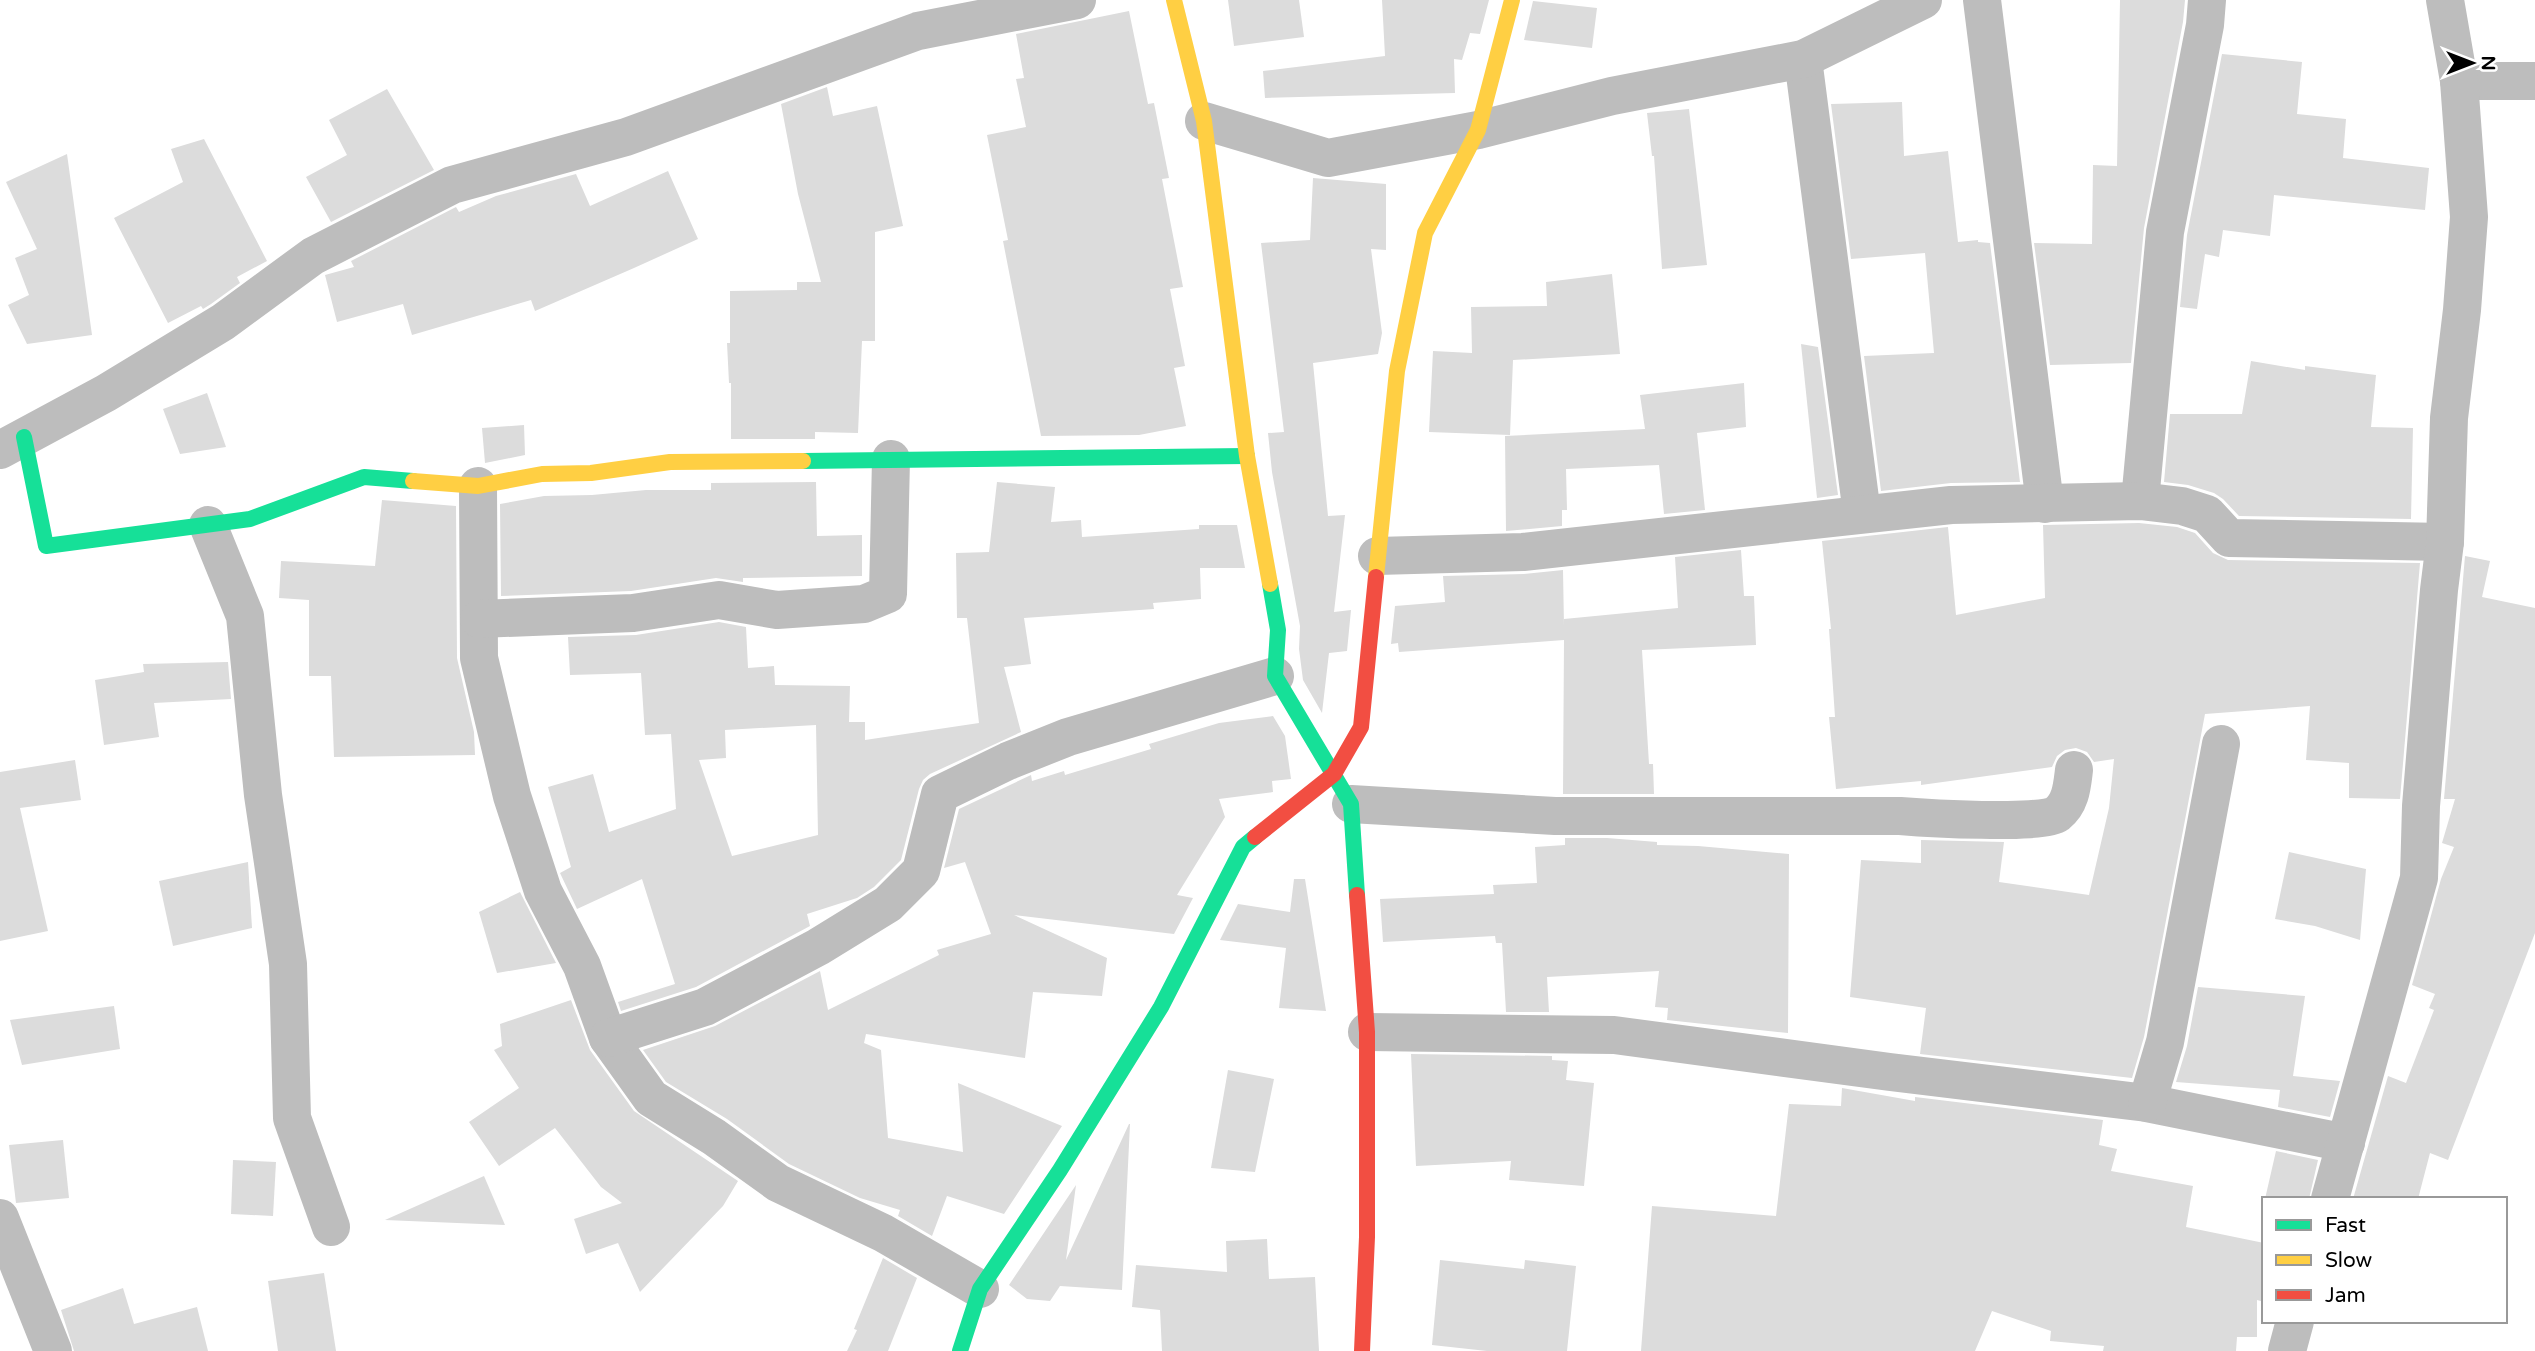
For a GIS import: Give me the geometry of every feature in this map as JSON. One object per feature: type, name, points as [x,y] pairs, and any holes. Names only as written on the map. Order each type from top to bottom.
[{"type":"street","points":[[1077,0],[918,31],[626,137],[452,185],[313,256],[223,322],[106,393],[12,444],[47,546],[250,519],[364,477],[478,486],[542,474],[592,473],[670,462],[1247,456]]},
{"type":"street","points":[[1174,0],[1203,121],[1247,456],[1278,630],[1275,676],[1343,789]]},
{"type":"street","points":[[1362,1351],[1367,1237],[1367,1032],[1343,789],[1361,727],[1397,371],[1425,233],[1478,130],[1512,0]]},
{"type":"street","points":[[1203,121],[1328,158],[1478,130],[1612,96],[1803,59],[1872,12],[1923,0]]},
{"type":"street","points":[[1982,0],[2045,504]]},
{"type":"street","points":[[2140,501],[2165,232],[2205,25],[2207,0]]},
{"type":"street","points":[[2331,1197],[2419,878],[2421,806],[2445,542],[2449,418],[2462,310],[2469,217],[2459,81],[2445,0]]},
{"type":"street","points":[[1803,59],[1862,514]]},
{"type":"street","points":[[2459,81],[2535,81]]},
{"type":"street","points":[[479,619],[632,613],[719,600],[777,610],[864,604],[888,594],[891,459]]},
{"type":"street","points":[[478,486],[479,658],[512,796],[543,891],[582,966],[608,1038],[651,1097],[714,1137],[778,1184],[883,1233],[980,1289]]},
{"type":"street","points":[[1377,556],[1523,552],[1951,505],[2140,501],[2182,506],[2207,514],[2229,538],[2445,542]]},
{"type":"street","points":[[208,524],[245,616],[263,795],[288,964],[292,1118],[331,1227]]},
{"type":"street","points":[[608,1038],[705,1007],[818,947],[888,904],[921,871],[940,794],[1008,761],[1068,737],[1275,676]]},
{"type":"street","points":[[2147,1103],[2165,1042],[2221,744]]},
{"type":"street","points":[[960,1351],[980,1289],[1060,1170],[1161,1007],[1243,847],[1343,789],[1555,816],[1900,816],[1928,819],[2034,819],[2055,816],[2068,801],[2074,770]]},
{"type":"street","points":[[1367,1032],[1614,1035],[1903,1074],[2147,1103],[2346,1143]]},
{"type":"street","points":[[0,1218],[53,1351]]},
{"type":"street","points":[[2287,1351],[2294,1323]]},
{"type":"building","points":[[1228,0],[1299,0],[1304,37],[1234,46]]},
{"type":"building","points":[[1382,0],[1489,0],[1480,34],[1470,33],[1462,60],[1454,59],[1455,93],[1265,98],[1263,71],[1385,56]]},
{"type":"building","points":[[2120,0],[2185,0],[2144,228],[2131,363],[2050,365],[2034,243],[2092,244],[2093,165],[2117,166]]},
{"type":"building","points":[[1533,1],[1597,8],[1592,48],[1524,40]]},
{"type":"building","points":[[1129,11],[1148,104],[1154,103],[1169,178],[1162,179],[1183,287],[1170,289],[1185,366],[1174,368],[1186,426],[1139,435],[1041,436],[1003,241],[1008,240],[987,135],[1026,127],[1016,79],[1024,78],[1016,34]]},
{"type":"building","points":[[2222,54],[2302,62],[2297,114],[2346,119],[2343,158],[2429,168],[2425,210],[2274,195],[2270,236],[2223,230],[2219,257],[2205,254],[2197,309],[2180,307],[2187,235]]},
{"type":"building","points":[[827,87],[833,116],[877,106],[903,226],[875,232],[875,341],[862,341],[858,433],[815,432],[815,439],[731,439],[731,383],[727,343],[730,343],[730,291],[797,290],[797,282],[821,282],[798,194],[781,104]]},
{"type":"building","points":[[387,89],[434,170],[331,222],[306,177],[347,155],[329,120]]},
{"type":"building","points":[[1902,102],[1904,156],[1948,151],[1958,242],[1978,240],[1990,243],[2020,482],[1951,483],[1881,491],[1864,356],[1934,353],[1925,253],[1851,259],[1831,104]]},
{"type":"building","points":[[1689,109],[1707,265],[1662,269],[1654,156],[1647,113]]},
{"type":"building","points":[[204,139],[267,261],[237,277],[240,283],[211,304],[203,309],[201,306],[168,323],[114,218],[183,182],[171,149]]},
{"type":"building","points":[[67,154],[92,335],[27,344],[8,305],[29,295],[15,258],[37,249],[6,182]]},
{"type":"building","points":[[668,171],[698,239],[535,311],[531,300],[412,335],[403,304],[337,322],[325,275],[354,267],[351,261],[456,207],[459,212],[496,196],[576,174],[590,206]]},
{"type":"building","points":[[1313,178],[1386,184],[1386,250],[1371,249],[1382,333],[1378,354],[1313,363],[1328,516],[1345,515],[1334,612],[1351,610],[1347,651],[1329,653],[1322,713],[1303,680],[1299,649],[1300,626],[1272,472],[1268,433],[1284,432],[1261,243],[1310,240]]},
{"type":"building","points":[[1612,274],[1620,354],[1513,360],[1510,435],[1429,432],[1433,351],[1472,353],[1471,307],[1547,306],[1546,282]]},
{"type":"building","points":[[1801,344],[1818,347],[1838,495],[1817,498]]},
{"type":"building","points":[[2251,361],[2305,370],[2305,366],[2376,375],[2371,427],[2413,428],[2411,519],[2239,516],[2214,493],[2188,485],[2164,482],[2170,414],[2242,414]]},
{"type":"building","points":[[1744,383],[1746,427],[1697,433],[1705,510],[1664,514],[1659,465],[1566,469],[1567,510],[1562,510],[1562,526],[1506,531],[1505,436],[1645,429],[1640,395]]},
{"type":"building","points":[[207,393],[226,447],[180,454],[163,409]]},
{"type":"building","points":[[524,425],[525,455],[485,463],[482,428]]},
{"type":"building","points":[[816,482],[817,536],[862,535],[862,576],[743,578],[743,582],[716,578],[631,591],[501,596],[500,504],[544,496],[646,490],[711,490],[711,483]]},
{"type":"building","points":[[997,482],[1055,487],[1051,522],[1081,520],[1082,537],[1199,529],[1199,525],[1237,525],[1245,568],[1200,568],[1201,599],[1153,603],[1154,609],[1024,618],[1031,664],[1004,667],[1021,732],[930,774],[923,780],[901,860],[874,887],[857,898],[807,914],[810,926],[696,987],[621,1011],[618,1002],[675,984],[642,879],[577,909],[560,873],[571,867],[548,787],[593,774],[609,832],[676,809],[671,734],[645,735],[641,673],[570,675],[568,637],[636,635],[719,622],[746,627],[748,668],[774,666],[775,685],[850,686],[849,722],[865,722],[865,740],[979,723],[967,618],[957,618],[956,553],[989,552]],"holes":[[[816,725],[818,835],[732,856],[699,760],[726,758],[725,730]]]},
{"type":"building","points":[[382,500],[456,506],[457,658],[474,732],[475,755],[334,757],[331,676],[309,676],[309,600],[279,598],[281,561],[375,566]]},
{"type":"building","points":[[2139,523],[2177,527],[2195,533],[2213,553],[2228,560],[2420,563],[2400,799],[2349,798],[2349,763],[2306,760],[2310,706],[2205,714],[2144,1037],[2132,1078],[1920,1054],[1926,1008],[1850,997],[1861,860],[1921,863],[1921,840],[2004,842],[1999,882],[2089,895],[2109,808],[2114,759],[2094,762],[2087,752],[2076,748],[2065,750],[2057,756],[2052,767],[1921,785],[1921,781],[1836,789],[1829,717],[1835,717],[1831,629],[1822,541],[1948,527],[1956,615],[2045,598],[2043,525]]},
{"type":"building","points":[[1741,550],[1744,596],[1754,596],[1756,645],[1642,650],[1649,764],[1653,764],[1654,794],[1563,794],[1564,640],[1399,652],[1398,643],[1391,644],[1395,606],[1445,602],[1443,576],[1563,570],[1564,627],[1564,619],[1678,608],[1675,557]]},
{"type":"building","points":[[2465,556],[2490,561],[2482,597],[2535,608],[2535,933],[2448,1160],[2430,1153],[2419,1197],[2354,1197],[2388,1076],[2406,1083],[2434,1010],[2429,1008],[2435,994],[2412,985],[2441,879],[2454,847],[2442,843],[2455,799],[2444,799]]},
{"type":"building","points":[[228,662],[231,699],[154,703],[159,737],[104,745],[95,680],[144,672],[143,664]]},
{"type":"building","points":[[1273,716],[1285,736],[1291,779],[1272,781],[1273,792],[1219,799],[1225,817],[1177,895],[1193,898],[1174,934],[1014,915],[1107,958],[1102,996],[1033,992],[1025,1058],[866,1034],[864,1043],[881,1050],[888,1138],[963,1152],[958,1083],[1062,1126],[1004,1214],[947,1196],[932,1236],[898,1216],[900,1210],[860,1198],[789,1164],[727,1119],[666,1082],[643,1050],[715,1026],[820,971],[828,1010],[939,955],[937,950],[991,934],[965,862],[944,868],[959,809],[1031,775],[1032,781],[1064,771],[1065,775],[1151,749],[1149,744],[1219,723]]},
{"type":"building","points":[[75,760],[81,800],[20,808],[48,931],[0,941],[0,772]]},
{"type":"building","points":[[1565,838],[1607,838],[1657,842],[1657,845],[1789,854],[1788,1033],[1667,1020],[1668,1008],[1655,1007],[1659,971],[1547,977],[1549,1012],[1506,1012],[1502,943],[1496,943],[1495,936],[1383,942],[1380,899],[1494,894],[1493,885],[1537,883],[1535,847],[1565,845]]},
{"type":"building","points":[[2289,852],[2366,869],[2360,940],[2315,926],[2275,919]]},
{"type":"building","points":[[248,862],[252,928],[173,946],[159,881]]},
{"type":"building","points":[[1294,879],[1305,879],[1326,1011],[1279,1008],[1286,948],[1220,940],[1238,904],[1290,912]]},
{"type":"building","points":[[520,892],[556,963],[497,973],[479,912]]},
{"type":"building","points":[[2198,987],[2305,996],[2293,1076],[2340,1081],[2330,1117],[2278,1107],[2280,1090],[2176,1082],[2187,1046]]},
{"type":"building","points":[[571,1000],[590,1050],[634,1111],[738,1181],[723,1206],[640,1292],[618,1243],[586,1254],[574,1219],[622,1203],[601,1187],[555,1128],[499,1166],[469,1122],[519,1088],[494,1050],[502,1046],[500,1024]]},
{"type":"building","points":[[114,1006],[120,1049],[22,1065],[10,1020]]},
{"type":"building","points":[[1411,1054],[1552,1056],[1552,1060],[1568,1061],[1566,1080],[1594,1083],[1584,1186],[1509,1180],[1511,1161],[1416,1166]]},
{"type":"building","points":[[1228,1070],[1274,1079],[1255,1172],[1211,1168]]},
{"type":"building","points":[[1842,1088],[1915,1101],[1915,1097],[2103,1120],[2099,1145],[2117,1149],[2111,1171],[2193,1186],[2186,1227],[2262,1243],[2262,1301],[2257,1300],[2257,1337],[2237,1337],[2236,1351],[2103,1351],[2104,1346],[2050,1341],[2051,1331],[1992,1311],[1975,1351],[1641,1351],[1652,1206],[1776,1216],[1789,1104],[1841,1106]]},
{"type":"building","points":[[1129,1124],[1122,1290],[1060,1286],[1050,1301],[1027,1299],[1009,1285],[1076,1185],[1066,1260]]},
{"type":"building","points":[[63,1140],[69,1198],[16,1203],[9,1145]]},
{"type":"building","points":[[2276,1151],[2318,1160],[2309,1197],[2265,1197]]},
{"type":"building","points":[[233,1160],[276,1162],[273,1216],[231,1214]]},
{"type":"building","points":[[484,1176],[505,1225],[385,1220]]},
{"type":"building","points":[[1267,1239],[1269,1279],[1315,1277],[1319,1351],[1162,1351],[1160,1310],[1132,1307],[1136,1265],[1227,1272],[1226,1241]]},
{"type":"building","points":[[883,1258],[917,1278],[888,1351],[847,1351],[857,1330],[854,1329]]},
{"type":"building","points":[[1440,1260],[1524,1269],[1525,1260],[1576,1266],[1567,1351],[1487,1351],[1432,1345]]},
{"type":"building","points":[[324,1273],[336,1351],[278,1351],[268,1281]]},
{"type":"building","points":[[123,1288],[134,1324],[197,1307],[208,1351],[74,1351],[61,1310]]},
{"type":"traffic: fast","points":[[24,437],[46,546],[250,519],[364,477],[413,481]]},
{"type":"traffic: fast","points":[[803,461],[1247,456]]},
{"type":"traffic: fast","points":[[1270,584],[1278,630],[1275,676],[1351,804],[1357,895]]},
{"type":"traffic: fast","points":[[960,1351],[980,1289],[1060,1170],[1161,1007],[1243,847],[1255,837]]},
{"type":"traffic: slow","points":[[1174,0],[1204,121],[1247,456],[1270,584]]},
{"type":"traffic: slow","points":[[1376,577],[1397,371],[1425,233],[1478,130],[1512,0]]},
{"type":"traffic: slow","points":[[413,481],[478,486],[542,474],[591,473],[670,462],[803,461]]},
{"type":"traffic: jam","points":[[1255,837],[1334,774],[1361,727],[1376,577]]},
{"type":"traffic: jam","points":[[1357,895],[1367,1032],[1367,1237],[1362,1351]]}]
